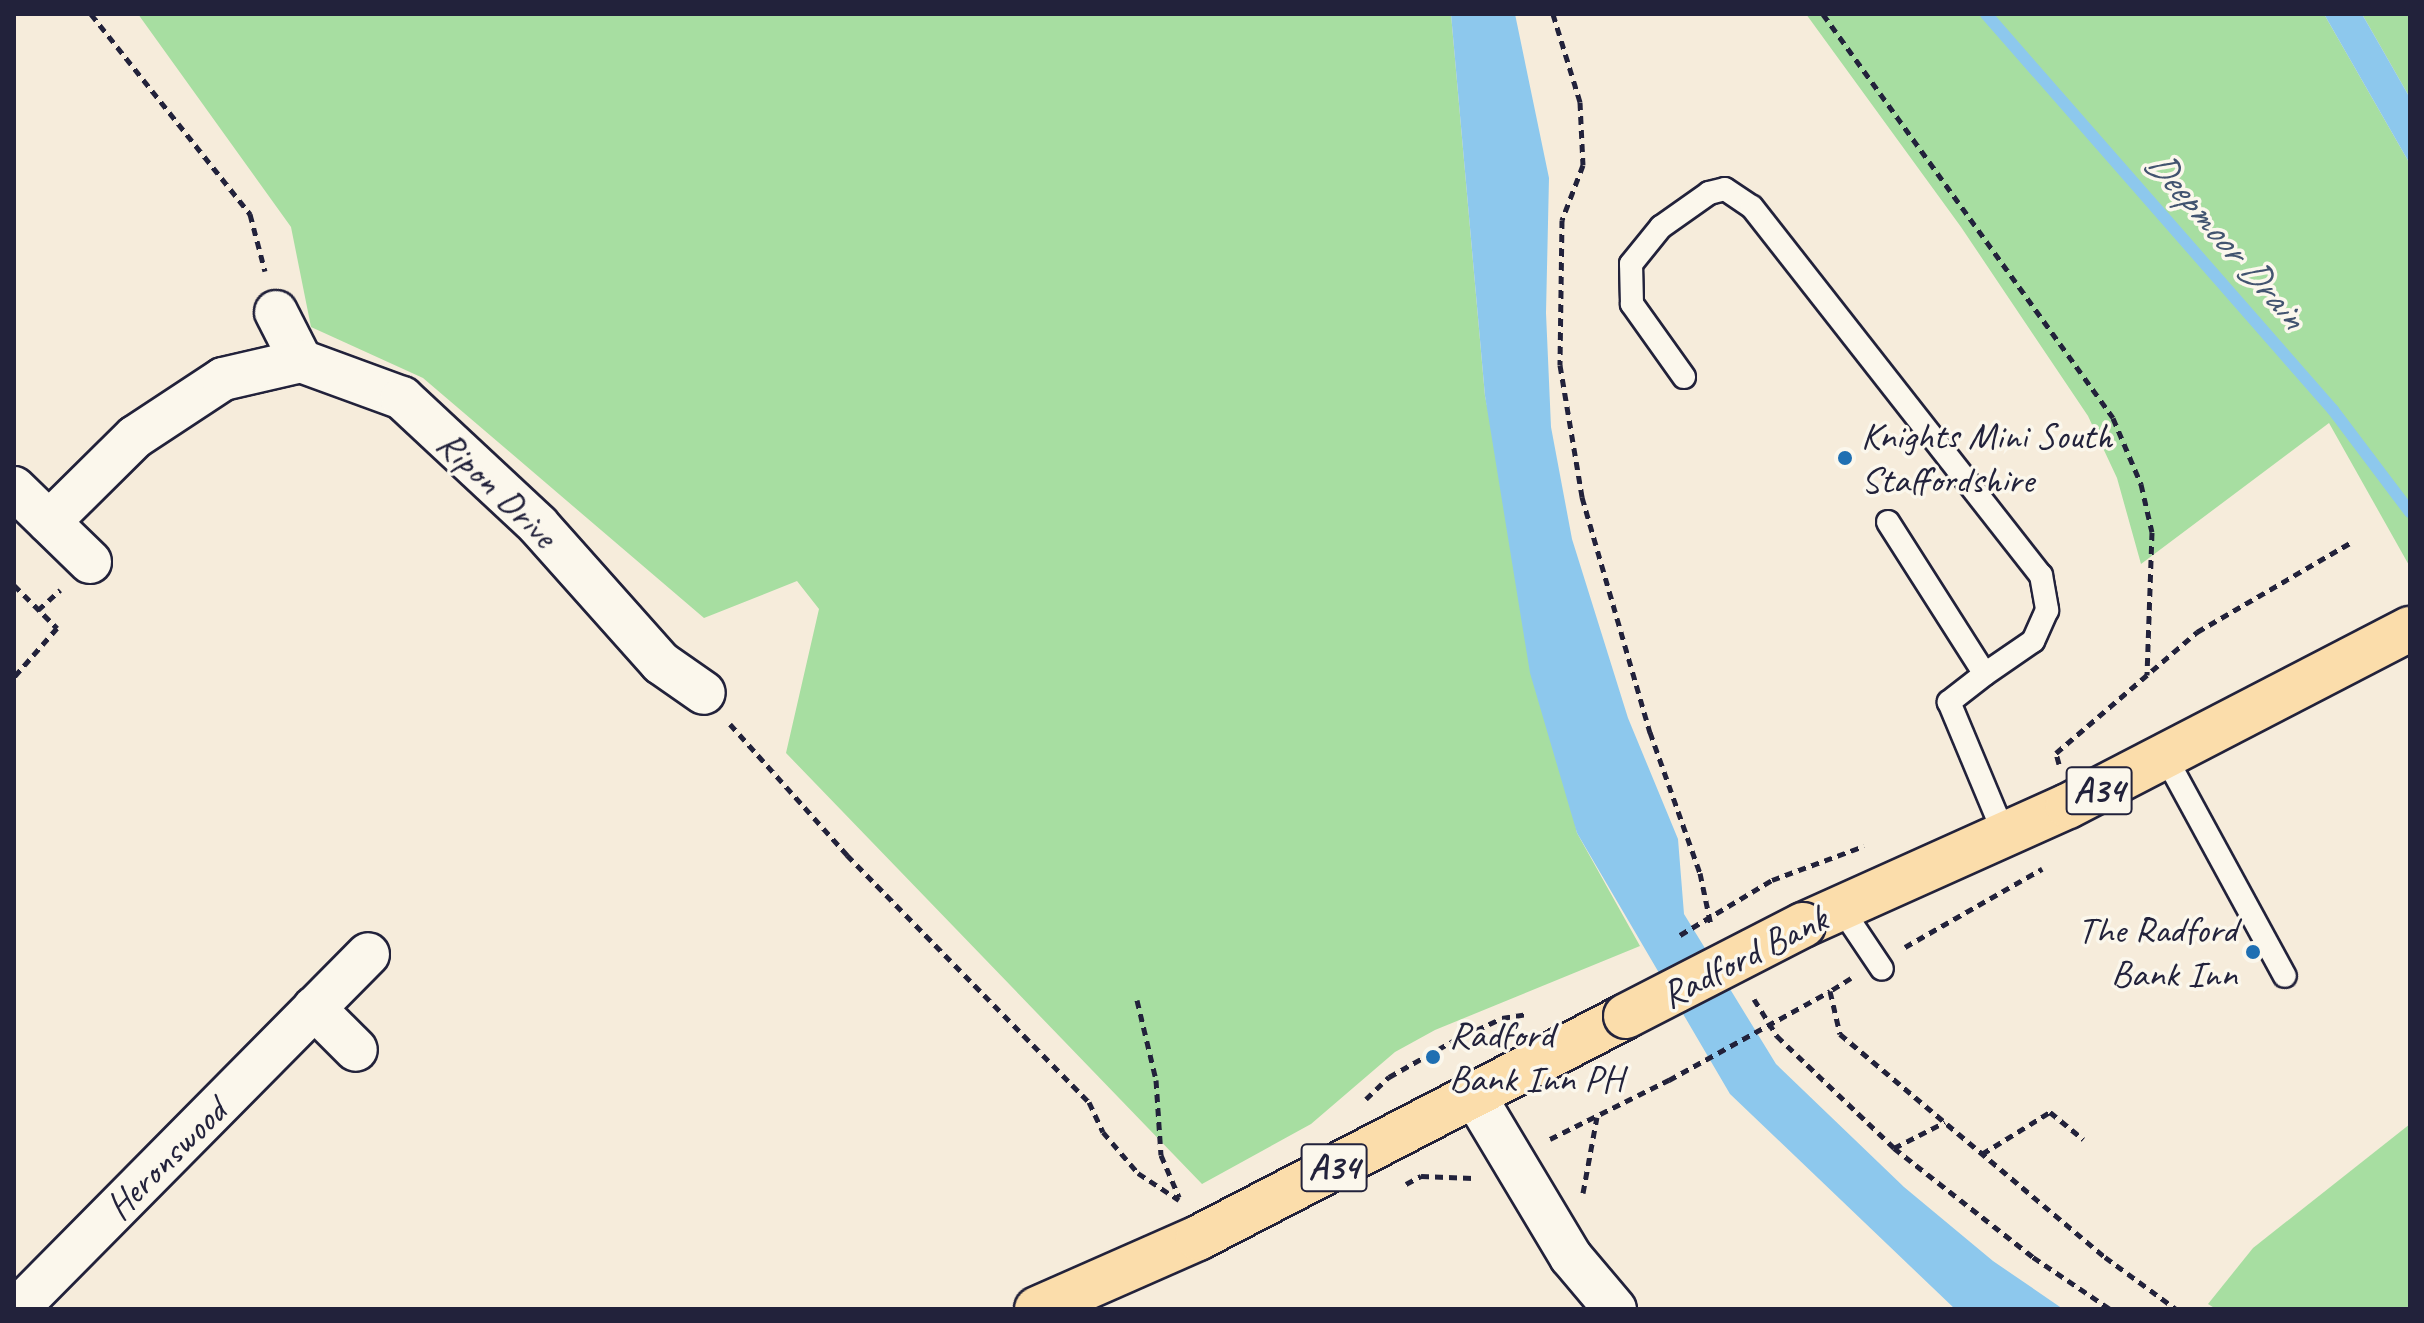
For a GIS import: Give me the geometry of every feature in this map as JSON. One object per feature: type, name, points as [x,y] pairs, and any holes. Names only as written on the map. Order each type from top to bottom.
[{"type":"highway","name":"Radford Bank","points":[[1037,1309],[1198,1238],[1822,917],[2005,836],[2166,758],[2410,629]]},
{"type":"street","points":[[49,522],[135,437],[223,379],[301,361],[276,312]]},
{"type":"street","name":"Ripon Drive","points":[[301,361],[402,398],[538,525],[654,671],[704,693]]},
{"type":"street","points":[[14,488],[90,562]]},
{"type":"street","name":"Heronswood","points":[[17,1309],[368,954]]},
{"type":"street","points":[[314,1008],[356,1050]]},
{"type":"street","points":[[1474,1095],[1571,1257],[1615,1309]]},
{"type":"lane","points":[[1684,377],[1632,304],[1631,264],[1661,227],[1709,193],[1725,189],[1752,207],[2041,575],[2047,610],[2033,641],[1949,702],[2005,836]]},
{"type":"lane","points":[[1888,522],[1985,674]]},
{"type":"lane","points":[[2166,758],[2285,976]]},
{"type":"lane","points":[[1822,917],[1882,969]]},
{"type":"path","points":[[91,14],[250,214],[276,312]]},
{"type":"path","points":[[1553,14],[1580,102],[1583,165],[1562,220],[1560,365],[1579,482],[1650,732],[1690,839]]},
{"type":"path","points":[[1823,14],[2113,418],[2141,484],[2152,532],[2147,675]]},
{"type":"path","points":[[2068,806],[2056,753],[2197,632],[2350,543]]},
{"type":"path","points":[[14,585],[57,628],[14,677]]},
{"type":"path","points":[[704,693],[847,855],[1089,1102],[1103,1132],[1138,1173],[1180,1200],[1161,1155],[1156,1080],[1137,1000]]},
{"type":"path","points":[[1678,936],[1772,880]]},
{"type":"path","points":[[1541,1144],[1669,1080],[1830,991],[1840,1034],[1981,1154],[2176,1309]]},
{"type":"path","points":[[1794,1053],[1894,1148],[2033,1257],[2110,1309]]},
{"type":"path","points":[[1981,1154],[2050,1112],[2083,1139]]},
{"type":"path","points":[[1571,1257],[1597,1116]]},
{"type":"path","points":[[1894,1148],[1945,1122]]},
{"type":"path","points":[[1393,1190],[1421,1176],[1472,1179]]},
{"type":"green space","points":[[138,14],[1451,14],[1485,396],[1577,833],[1640,946],[1435,1030],[1395,1052],[1311,1124],[1202,1184],[786,753],[819,609],[797,581],[704,618],[423,378],[311,327],[291,227]]},
{"type":"green space","points":[[1806,14],[2324,14],[2410,164],[2410,567],[2329,423],[2141,564],[2117,478],[2088,416],[1961,227]]},
{"type":"green space","points":[[2362,14],[2410,14],[2410,98]]},
{"type":"green space","points":[[2410,1124],[2410,1309],[2216,1309],[2208,1304],[2253,1248]]},
{"type":"water","points":[[1451,14],[1515,14],[1549,178],[1546,313],[1551,427],[1572,539],[1628,718],[1678,839],[1684,914],[1776,1064],[1904,1187],[1993,1261],[2063,1309],[1955,1309],[1730,1094],[1577,833],[1530,673],[1485,396]]},
{"type":"water","points":[[2324,14],[2362,14],[2410,98],[2410,164]]},
{"type":"waterway","name":"Deepmoor Drain","points":[[1986,14],[2333,410],[2410,512]]},
{"type":"place","name":"Knights Mini South Staffordshire","points":[[1845,458]]},
{"type":"place","name":"The Radford Bank Inn","points":[[2253,952]]},
{"type":"place","name":"Radford Bank Inn PH","points":[[1433,1057]]}]
